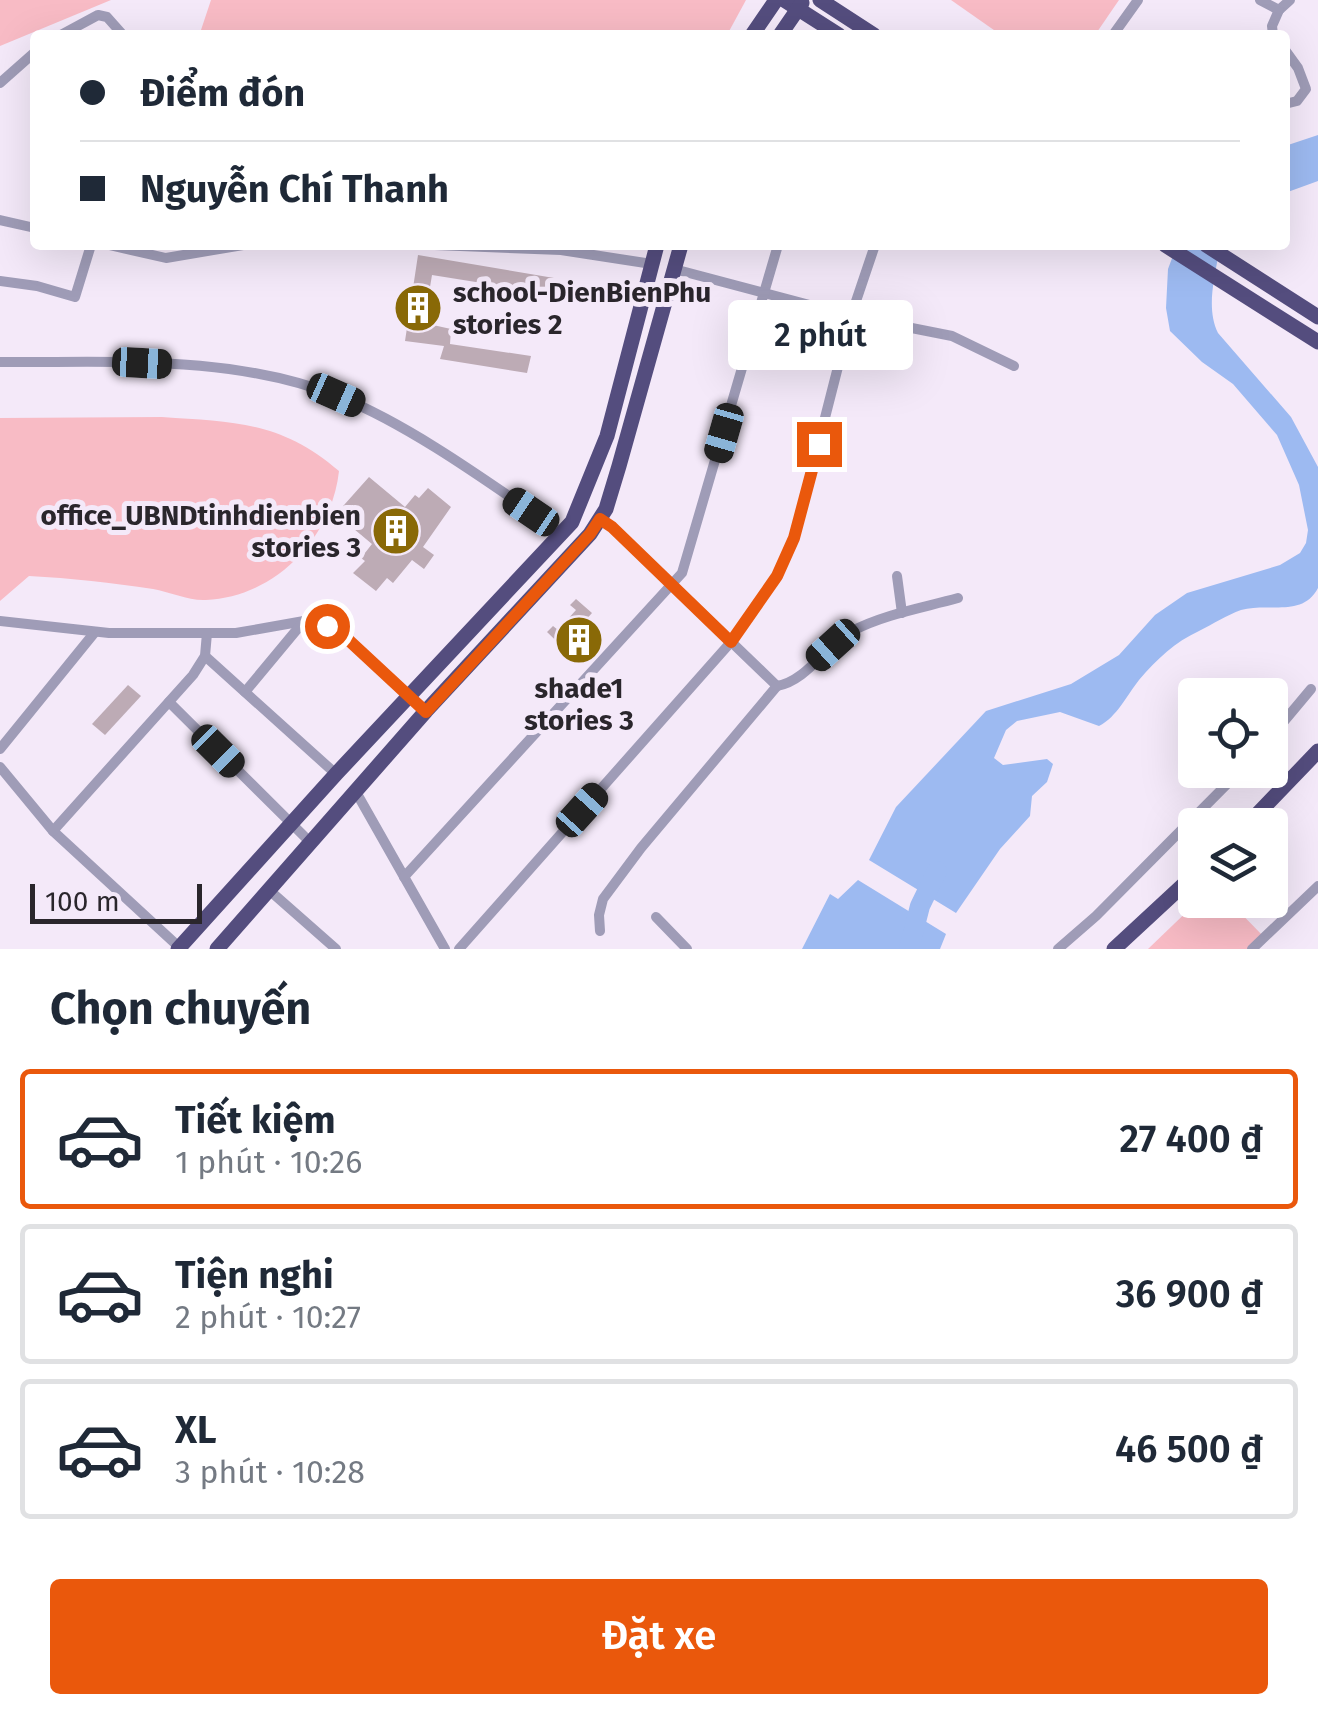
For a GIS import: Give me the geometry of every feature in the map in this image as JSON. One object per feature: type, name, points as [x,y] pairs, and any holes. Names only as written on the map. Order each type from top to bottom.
[{"type":"highway","points":[[755,30],[776,0]]},
{"type":"highway","points":[[820,0],[866,30]]},
{"type":"highway","points":[[782,30],[796,3],[832,30]]},
{"type":"highway","points":[[179,948],[409,694],[572,522],[599,462],[656,250]]},
{"type":"highway","points":[[217,949],[590,534],[606,510],[680,250]]},
{"type":"highway","points":[[1174,250],[1318,342]]},
{"type":"highway","points":[[1214,250],[1318,317]]},
{"type":"highway","points":[[652,264],[674,269]]},
{"type":"highway","points":[[477,622],[494,638]]},
{"type":"highway","points":[[1263,808],[1318,751]]},
{"type":"highway","points":[[336,774],[356,792]]},
{"type":"highway","points":[[1114,949],[1178,890]]},
{"type":"street","points":[[1117,30],[1138,0]]},
{"type":"street","points":[[1260,0],[1279,10]]},
{"type":"street","points":[[1272,30],[1279,10],[1290,0]]},
{"type":"street","points":[[70,30],[98,15],[107,17],[119,30]]},
{"type":"street","points":[[0,83],[30,56]]},
{"type":"street","points":[[1290,57],[1306,89],[1290,102]]},
{"type":"street","points":[[0,220],[30,227]]},
{"type":"street","points":[[0,281],[75,297],[90,250]]},
{"type":"street","points":[[132,250],[166,258],[213,250]]},
{"type":"street","points":[[561,250],[652,264]]},
{"type":"street","points":[[404,877],[682,573],[777,250]]},
{"type":"street","points":[[459,949],[731,642],[777,576],[794,538],[852,316],[873,250]]},
{"type":"street","points":[[674,269],[852,316],[952,336],[1014,366]]},
{"type":"street","points":[[0,362],[219,368],[271,376],[336,395],[470,470],[561,532]]},
{"type":"street","points":[[600,519],[777,686]]},
{"type":"street","points":[[897,576],[902,613]]},
{"type":"street","points":[[600,931],[603,898],[777,686],[794,680],[844,636],[902,613],[958,598]]},
{"type":"street","points":[[0,621],[94,632],[206,633],[236,633],[304,621],[342,634],[426,712]]},
{"type":"street","points":[[245,692],[304,621]]},
{"type":"street","points":[[0,749],[94,632]]},
{"type":"street","points":[[52,831],[193,675],[205,656],[206,633]]},
{"type":"street","points":[[205,656],[336,774]]},
{"type":"street","points":[[1288,716],[1311,689]]},
{"type":"street","points":[[169,702],[311,843]]},
{"type":"street","points":[[0,767],[52,831],[179,948]]},
{"type":"street","points":[[1058,949],[1223,788]]},
{"type":"street","points":[[356,792],[445,949]]},
{"type":"street","points":[[1252,949],[1318,886]]},
{"type":"street","points":[[269,890],[336,949]]},
{"type":"street","points":[[656,916],[687,949]]},
{"type":"shaded area","points":[[0,0],[111,0],[30,30],[30,34],[0,46]]},
{"type":"shaded area","points":[[211,0],[746,0],[730,30],[201,30]]},
{"type":"shaded area","points":[[951,0],[1119,0],[1098,30],[994,30]]},
{"type":"shaded area","points":[[162,417],[234,423],[276,433],[297,442],[339,471],[325,519],[296,559],[255,588],[206,600],[138,587],[29,576],[0,601],[0,418]]},
{"type":"shaded area","points":[[1180,918],[1246,918],[1264,937],[1251,949],[1148,949]]},
{"type":"water","points":[[1318,135],[1318,181],[1290,191],[1290,144]]},
{"type":"water","points":[[1175,250],[1219,250],[1212,301],[1218,333],[1291,417],[1318,467],[1318,588],[1303,603],[1241,610],[1182,640],[1153,665],[1099,726],[1060,712],[1017,721],[1006,730],[994,758],[1003,765],[1047,759],[1053,764],[1047,782],[1032,796],[1030,816],[1000,849],[956,913],[869,860],[896,807],[986,711],[1071,684],[1119,655],[1155,615],[1187,593],[1280,565],[1300,553],[1306,543],[1308,530],[1299,485],[1277,435],[1233,384],[1202,362],[1170,331],[1166,308],[1168,269]]},
{"type":"water","points":[[858,880],[946,934],[940,949],[802,949],[830,894],[838,899]]},
{"type":"building","name":"school-DienBienPhu stories 2","points":[[418,255],[554,278],[550,294],[432,275],[424,323],[451,329],[450,344],[531,356],[527,373],[440,359],[444,346],[405,341]]},
{"type":"building","name":"office_UBNDtinhdienbien stories 3","points":[[369,477],[405,507],[428,488],[451,507],[423,547],[434,555],[424,569],[412,560],[393,583],[387,578],[376,591],[353,573],[365,561],[361,558],[372,544],[336,514]]},
{"type":"building","points":[[576,599],[592,613],[584,622],[596,632],[575,659],[547,632],[553,626],[558,630],[576,610],[570,605]]},
{"type":"building","points":[[128,685],[141,696],[105,735],[92,724]]},
{"type":"waterway","points":[[909,949],[920,906],[937,871]]},
{"type":"place","name":"school-DienBienPhu stories 2","points":[[418,308]]},
{"type":"place","name":"office_UBNDtinhdienbien stories 3","points":[[396,531]]},
{"type":"place","name":"shade1 stories 3","points":[[579,640]]},
{"type":"route","points":[[327,626],[342,634],[426,712],[600,519],[731,642],[777,576],[794,538],[819,444]]}]
